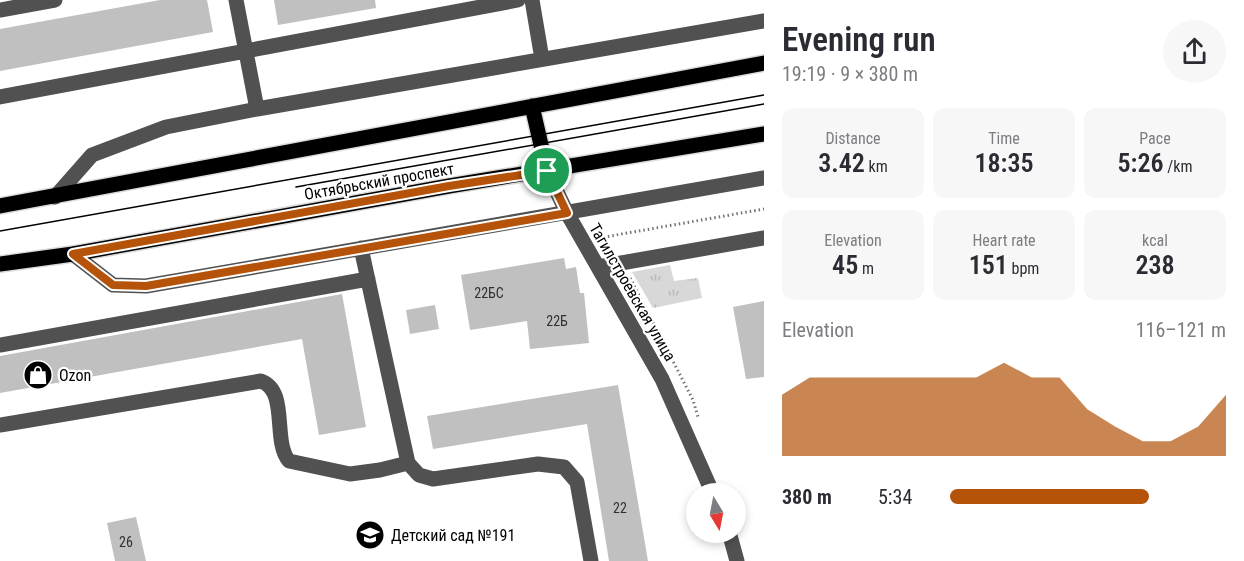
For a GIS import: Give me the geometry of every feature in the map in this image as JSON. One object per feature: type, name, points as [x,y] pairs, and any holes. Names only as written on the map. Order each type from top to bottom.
[{"type":"main road","points":[[0,206],[764,63]]},
{"type":"main road","name":"Тагилстроевская улица","points":[[532,106],[547,171]]},
{"type":"main road","name":"Октябрьский проспект","points":[[0,264],[73,254],[449,186],[764,134]]},
{"type":"street","points":[[0,10],[55,0]]},
{"type":"street","points":[[236,0],[257,109]]},
{"type":"street","points":[[0,97],[518,0]]},
{"type":"street","points":[[532,0],[542,58]]},
{"type":"street","points":[[55,197],[92,155],[166,127],[542,58],[764,21]]},
{"type":"street","name":"Тагилстроевская улица","points":[[547,171],[582,241],[662,379],[708,483]]},
{"type":"street","points":[[73,254],[113,285],[146,286],[764,178]]},
{"type":"street","points":[[598,267],[764,238]]},
{"type":"street","points":[[361,248],[408,463],[419,475],[433,479],[538,464],[564,466],[577,482],[591,561]]},
{"type":"street","points":[[0,345],[368,279]]},
{"type":"street","points":[[0,426],[261,381],[268,383],[275,394],[284,450],[289,460],[350,474],[408,463]]},
{"type":"street","points":[[732,543],[737,561]]},
{"type":"path","points":[[582,241],[764,208]]},
{"type":"green space","points":[[670,265],[674,281],[698,278],[702,298],[653,308],[632,272]]},
{"type":"building","points":[[160,0],[207,0],[213,32],[0,71],[0,29]]},
{"type":"building","points":[[274,0],[375,0],[376,8],[278,25]]},
{"type":"building","points":[[564,258],[566,269],[576,267],[580,293],[584,293],[589,343],[530,349],[527,321],[470,330],[461,275]]},
{"type":"building","points":[[342,294],[366,427],[319,435],[302,339],[0,393],[0,356]]},
{"type":"building","points":[[764,301],[764,377],[746,379],[733,307]]},
{"type":"building","points":[[435,305],[439,329],[410,334],[406,310]]},
{"type":"building","points":[[618,385],[648,561],[609,561],[587,424],[433,449],[427,416]]},
{"type":"building","points":[[136,517],[146,561],[115,561],[107,523]]},
{"type":"tram line","points":[[0,231],[764,95]]},
{"type":"tram line","points":[[296,187],[764,104]]},
{"type":"place","name":"Ozon","points":[[38,375]]},
{"type":"place","name":"Детский сад №191","points":[[370,535]]},
{"type":"route","points":[[547,171],[567,213],[146,286],[113,285],[73,254],[449,186],[547,171]]}]
